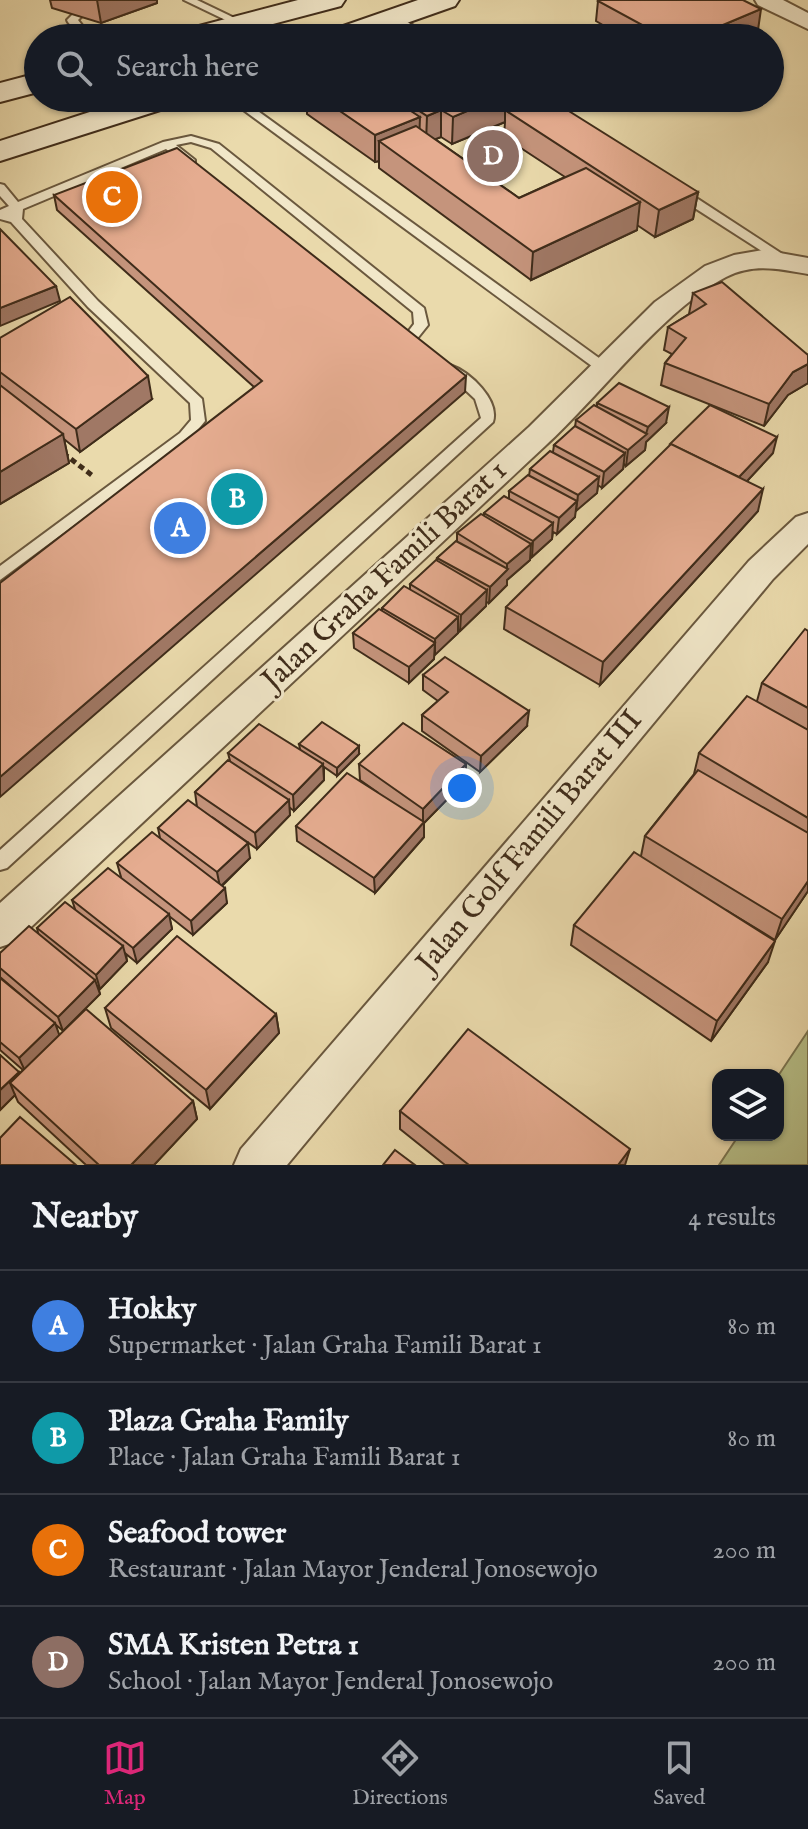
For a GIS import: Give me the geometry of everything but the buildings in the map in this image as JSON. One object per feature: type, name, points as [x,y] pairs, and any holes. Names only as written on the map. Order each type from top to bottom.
[{"type":"main road","points":[[373,24],[445,0]]},
{"type":"main road","points":[[242,24],[318,2]]},
{"type":"main road","points":[[0,93],[24,86]]},
{"type":"main road","points":[[0,151],[121,112]]},
{"type":"street","points":[[766,0],[808,22]]},
{"type":"street","name":"Jalan Graha Famili Barat 1","points":[[0,929],[540,434],[665,308],[715,272],[744,261],[763,258],[797,264]]},
{"type":"street","name":"Jalan Golf Famili Barat III","points":[[257,1165],[750,582],[808,525]]},
{"type":"lane","points":[[189,0],[242,24]]},
{"type":"lane","points":[[75,24],[72,20],[77,16]]},
{"type":"lane","points":[[392,17],[404,24]]},
{"type":"lane","points":[[252,112],[605,369]]},
{"type":"lane","points":[[0,862],[488,419],[487,405],[478,391],[417,342],[421,325],[419,311],[215,146],[201,139],[185,137],[8,214]]},
{"type":"lane","points":[[167,144],[203,172]]},
{"type":"lane","points":[[671,187],[797,264]]},
{"type":"lane","points":[[0,188],[8,214],[87,308],[197,402],[198,421],[185,436],[113,492],[0,574]]},
{"type":"path","points":[[63,452],[113,492]]},
{"type":"green space","points":[[808,1031],[808,1165],[719,1165],[735,1141],[784,1141],[783,1069]]},
{"type":"place","name":"SMA Kristen Petra 1","points":[[493,156]]},
{"type":"place","name":"Seafood tower","points":[[112,197]]},
{"type":"place","name":"Plaza Graha Family","points":[[237,499]]},
{"type":"place","name":"Hokky","points":[[180,528]]}]
